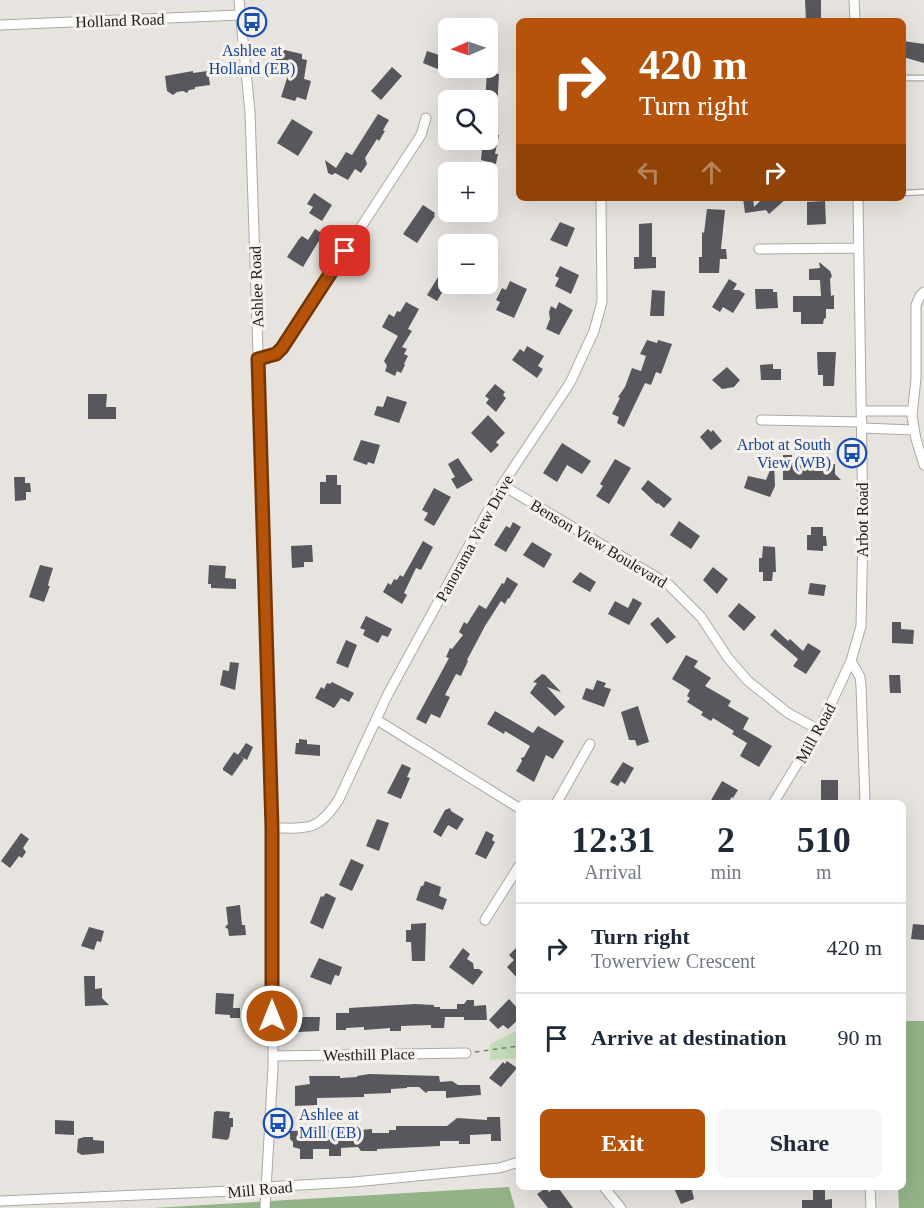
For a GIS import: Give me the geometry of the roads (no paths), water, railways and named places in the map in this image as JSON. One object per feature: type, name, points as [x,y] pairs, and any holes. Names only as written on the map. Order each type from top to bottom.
[{"type":"street","name":"Ashlee Road","points":[[239,0],[250,112],[272,828],[273,1056],[265,1208]]},
{"type":"street","points":[[854,0],[855,18]]},
{"type":"street","name":"Holland Road","points":[[0,25],[240,15]]},
{"type":"street","points":[[258,359],[276,354],[282,348],[421,135],[426,118]]},
{"type":"street","name":"Panorama View Drive","points":[[272,828],[303,828],[315,825],[327,817],[339,799],[388,694],[502,485],[570,383],[600,316],[601,201]]},
{"type":"street","name":"Arbot Road","points":[[851,661],[858,641],[861,619],[862,425],[858,201]]},
{"type":"street","points":[[759,249],[858,248]]},
{"type":"street","points":[[924,292],[916,305],[916,378],[912,411],[914,430],[924,465]]},
{"type":"street","points":[[861,411],[912,411]]},
{"type":"street","points":[[761,420],[914,430]]},
{"type":"street","name":"Benson View Boulevard","points":[[502,485],[668,584],[701,617],[728,658],[748,681],[788,713],[819,730]]},
{"type":"street","points":[[851,661],[860,677],[861,686],[865,800]]},
{"type":"street","name":"Mill Road","points":[[775,800],[819,730],[851,661]]},
{"type":"street","points":[[377,720],[516,806]]},
{"type":"street","points":[[558,800],[590,744]]},
{"type":"street","points":[[485,921],[516,871]]},
{"type":"street","name":"Westhill Place","points":[[273,1056],[466,1053]]},
{"type":"street","name":"Mill Road","points":[[0,1201],[256,1190],[265,1187],[354,1182],[499,1168],[516,1163]]},
{"type":"street","points":[[606,1190],[621,1208]]},
{"type":"street","points":[[870,1190],[871,1208]]},
{"type":"lane","points":[[906,78],[924,78]]},
{"type":"lane","points":[[906,193],[924,192]]},
{"type":"place","name":"Ashlee at Holland (EB)","points":[[252,22]]},
{"type":"place","name":"Arbot at South View (WB)","points":[[852,453]]},
{"type":"place","name":"Ashlee at Mill (EB)","points":[[278,1123]]}]
